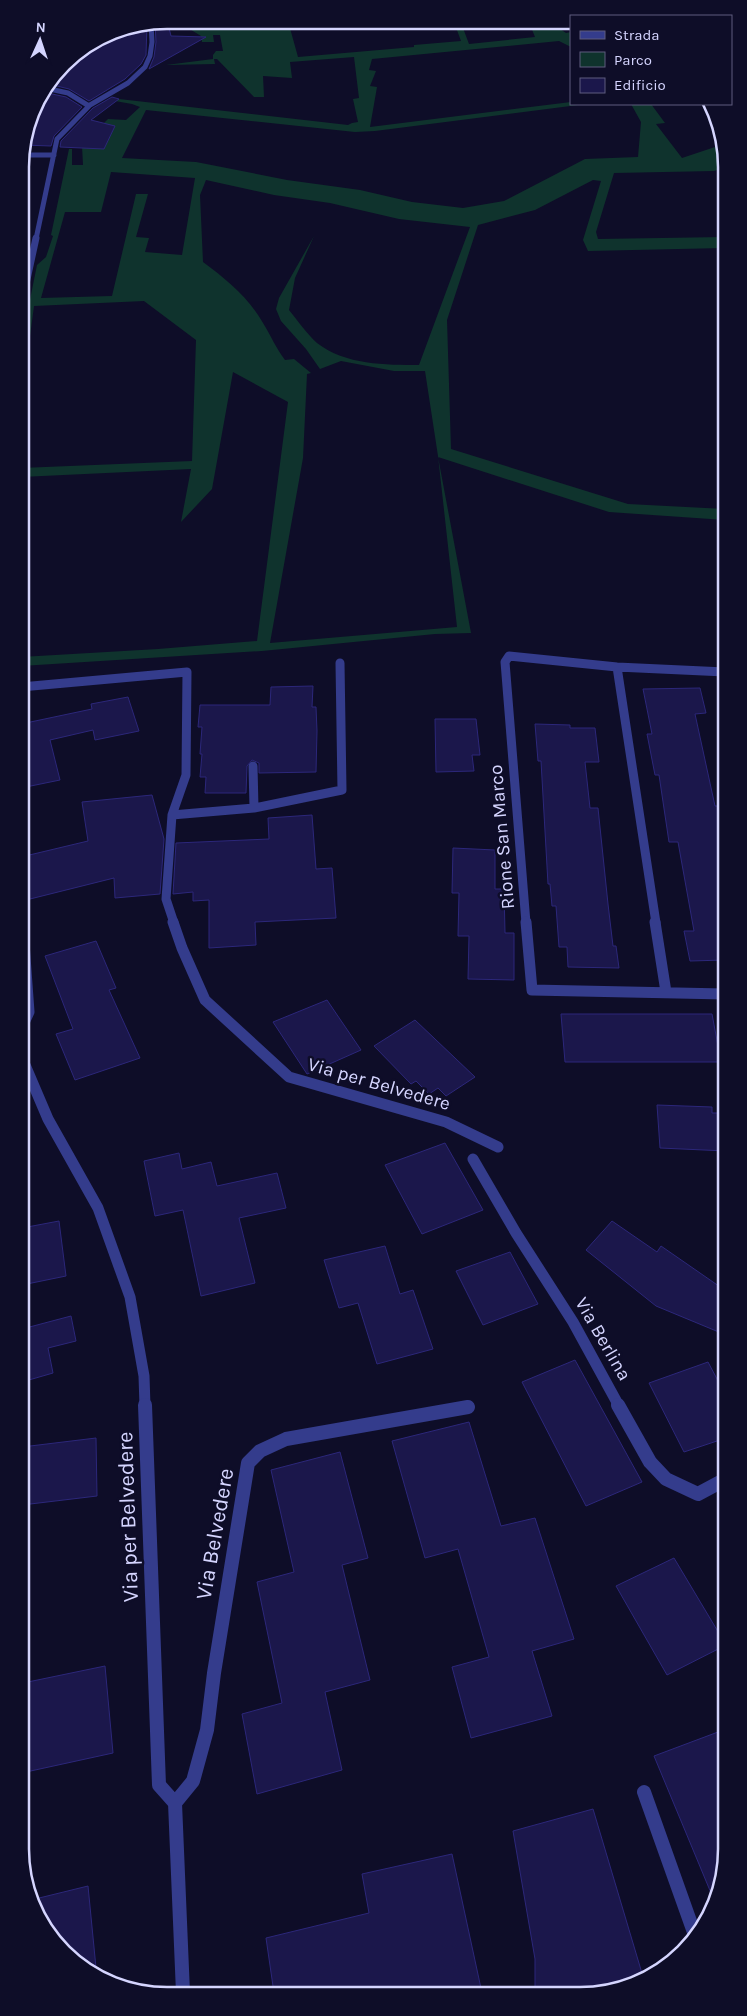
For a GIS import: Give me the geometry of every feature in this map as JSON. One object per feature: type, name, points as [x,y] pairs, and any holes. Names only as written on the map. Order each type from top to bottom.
[{"type":"street","points":[[29,267],[58,139],[74,119],[89,106],[129,83],[143,71],[153,47],[152,30]]},
{"type":"street","points":[[52,89],[68,93],[89,106]]},
{"type":"street","points":[[29,154],[54,155]]},
{"type":"street","name":"Rione San Marco","points":[[718,672],[616,667],[509,656],[505,662],[532,990],[718,994]]},
{"type":"street","points":[[172,815],[254,808],[342,790],[340,663]]},
{"type":"street","points":[[616,667],[666,992]]},
{"type":"street","name":"Via per Belvedere","points":[[29,686],[187,672],[186,775],[172,815],[166,899],[182,948],[205,1000],[289,1077],[446,1122],[498,1147]]},
{"type":"street","points":[[253,766],[254,808]]},
{"type":"street","name":"Via per Belvedere","points":[[29,1074],[48,1119],[98,1208],[130,1297],[144,1376],[159,1784],[175,1803]]},
{"type":"street","name":"Via Berlina","points":[[474,1159],[516,1233],[573,1322],[650,1462],[666,1479],[698,1494],[718,1483]]},
{"type":"street","name":"Via Belvedere","points":[[175,1803],[193,1780],[207,1730],[214,1672],[248,1463],[260,1451],[286,1439],[468,1407]]},
{"type":"street","points":[[644,1792],[693,1929]]},
{"type":"street","points":[[175,1803],[183,1987]]},
{"type":"green space","points":[[190,29],[290,29],[298,57],[461,41],[457,29],[463,29],[469,44],[535,37],[532,29],[560,29],[566,33],[570,32],[570,46],[559,41],[372,59],[369,70],[376,71],[370,86],[377,87],[370,127],[570,102],[570,105],[578,105],[355,132],[146,110],[122,158],[196,162],[287,180],[360,190],[412,202],[463,208],[504,201],[585,159],[638,157],[641,122],[632,105],[652,105],[665,123],[656,124],[682,158],[717,146],[718,170],[714,171],[614,173],[596,232],[598,239],[718,237],[718,248],[588,251],[583,240],[601,181],[593,180],[535,210],[478,225],[447,320],[451,449],[628,504],[718,509],[718,520],[609,512],[438,457],[425,371],[394,371],[341,361],[320,369],[306,349],[281,321],[276,309],[279,298],[314,236],[295,278],[289,310],[310,336],[328,350],[353,360],[393,365],[419,365],[470,227],[399,219],[330,203],[274,195],[206,180],[200,195],[203,262],[228,282],[251,305],[285,360],[294,359],[311,373],[307,374],[303,458],[270,643],[457,627],[438,458],[471,633],[435,634],[262,651],[29,666],[29,657],[257,641],[288,402],[233,372],[212,489],[181,522],[191,469],[29,477],[29,468],[192,461],[196,340],[144,301],[34,306],[29,344],[29,304],[37,265],[46,257],[53,236],[51,235],[69,149],[72,149],[72,165],[83,165],[82,146],[104,123],[108,119],[126,120],[140,107],[115,101],[119,99],[348,125],[358,122],[353,99],[359,98],[354,57],[290,62],[292,78],[263,76],[264,97],[254,97],[217,59],[214,59],[215,64],[166,65],[213,59],[216,51],[223,51],[220,35],[213,35],[214,42],[202,42],[201,36]],"holes":[[[111,172],[195,178],[182,255],[145,252],[149,238],[136,237],[148,194],[136,194],[112,296],[41,298],[65,212],[101,212]]]},
{"type":"building","points":[[155,29],[158,29],[169,29],[171,36],[206,37],[149,69],[154,57]]},
{"type":"building","points":[[147,30],[146,55],[141,64],[125,79],[89,101],[69,89],[55,86],[69,69],[90,52],[114,39]]},
{"type":"building","points":[[50,93],[66,97],[82,107],[54,136],[51,146],[30,145],[36,122]]},
{"type":"building","points":[[112,97],[119,99],[91,120],[115,126],[104,149],[60,147],[61,141],[93,108]]},
{"type":"building","points":[[313,686],[312,707],[316,707],[317,731],[316,772],[259,773],[259,763],[252,760],[247,766],[246,793],[205,793],[206,777],[200,777],[202,727],[198,727],[200,705],[270,705],[271,687]]},
{"type":"building","points":[[700,688],[706,713],[695,714],[715,806],[718,806],[718,960],[690,961],[684,931],[694,931],[678,842],[669,842],[659,775],[655,775],[647,734],[652,734],[643,689]]},
{"type":"building","points":[[128,697],[139,731],[95,740],[93,730],[50,740],[60,780],[29,786],[29,722],[92,709],[91,704]]},
{"type":"building","points":[[435,719],[476,719],[480,755],[472,755],[474,771],[436,772]]},
{"type":"building","points":[[535,724],[570,725],[570,728],[595,728],[599,762],[585,762],[590,808],[598,808],[613,946],[616,946],[619,968],[568,967],[567,947],[559,947],[556,906],[552,906],[550,884],[548,884],[541,761],[538,761]]},
{"type":"building","points":[[152,795],[164,839],[160,894],[115,898],[114,878],[29,899],[29,855],[88,841],[82,802]]},
{"type":"building","points":[[312,815],[316,869],[332,868],[336,918],[255,922],[256,945],[209,948],[209,900],[193,901],[193,892],[173,894],[176,843],[269,839],[268,818]]},
{"type":"building","points":[[453,848],[495,850],[495,889],[504,889],[505,933],[514,933],[514,980],[468,979],[469,936],[458,936],[459,893],[452,893]]},
{"type":"building","points":[[96,941],[116,988],[109,990],[140,1058],[75,1080],[56,1034],[73,1029],[45,956]]},
{"type":"building","points":[[327,1000],[361,1050],[307,1074],[273,1022]]},
{"type":"building","points":[[561,1014],[712,1014],[718,1046],[718,1062],[565,1062]]},
{"type":"building","points":[[415,1020],[475,1077],[446,1096],[438,1088],[429,1094],[416,1081],[411,1084],[374,1046]]},
{"type":"building","points":[[657,1105],[712,1107],[712,1113],[718,1113],[718,1151],[660,1148]]},
{"type":"building","points":[[445,1143],[483,1210],[422,1234],[385,1165]]},
{"type":"building","points":[[179,1153],[182,1169],[211,1162],[217,1186],[277,1173],[286,1208],[239,1218],[255,1283],[201,1296],[183,1210],[155,1216],[144,1161]]},
{"type":"building","points":[[59,1221],[66,1276],[29,1284],[29,1227]]},
{"type":"building","points":[[612,1221],[657,1252],[661,1246],[718,1285],[718,1332],[656,1306],[586,1250]]},
{"type":"building","points":[[385,1246],[400,1294],[413,1290],[433,1349],[377,1364],[358,1303],[339,1308],[324,1260]]},
{"type":"building","points":[[510,1252],[538,1304],[483,1325],[456,1271]]},
{"type":"building","points":[[71,1316],[76,1341],[48,1348],[53,1373],[29,1380],[29,1327]]},
{"type":"building","points":[[575,1360],[642,1482],[586,1506],[522,1382]]},
{"type":"building","points":[[708,1362],[718,1381],[718,1441],[684,1452],[649,1383]]},
{"type":"building","points":[[469,1422],[501,1526],[535,1518],[574,1639],[532,1651],[552,1716],[471,1738],[452,1667],[489,1657],[458,1549],[425,1558],[392,1441]]},
{"type":"building","points":[[96,1438],[97,1496],[29,1504],[29,1446]]},
{"type":"building","points":[[340,1452],[368,1558],[342,1565],[370,1680],[325,1692],[342,1770],[257,1794],[242,1714],[282,1703],[257,1582],[294,1572],[271,1470]]},
{"type":"building","points":[[674,1558],[718,1632],[718,1649],[667,1675],[616,1586]]},
{"type":"building","points":[[105,1666],[113,1753],[29,1771],[29,1682]]},
{"type":"building","points":[[718,1732],[718,1858],[711,1893],[654,1756]]},
{"type":"building","points":[[593,1809],[642,1973],[607,1985],[535,1987],[535,1959],[513,1831]]},
{"type":"building","points":[[452,1854],[481,1987],[273,1987],[266,1938],[369,1913],[362,1874]]},
{"type":"building","points":[[88,1886],[96,1967],[69,1947],[57,1933],[47,1918],[38,1898]]}]
